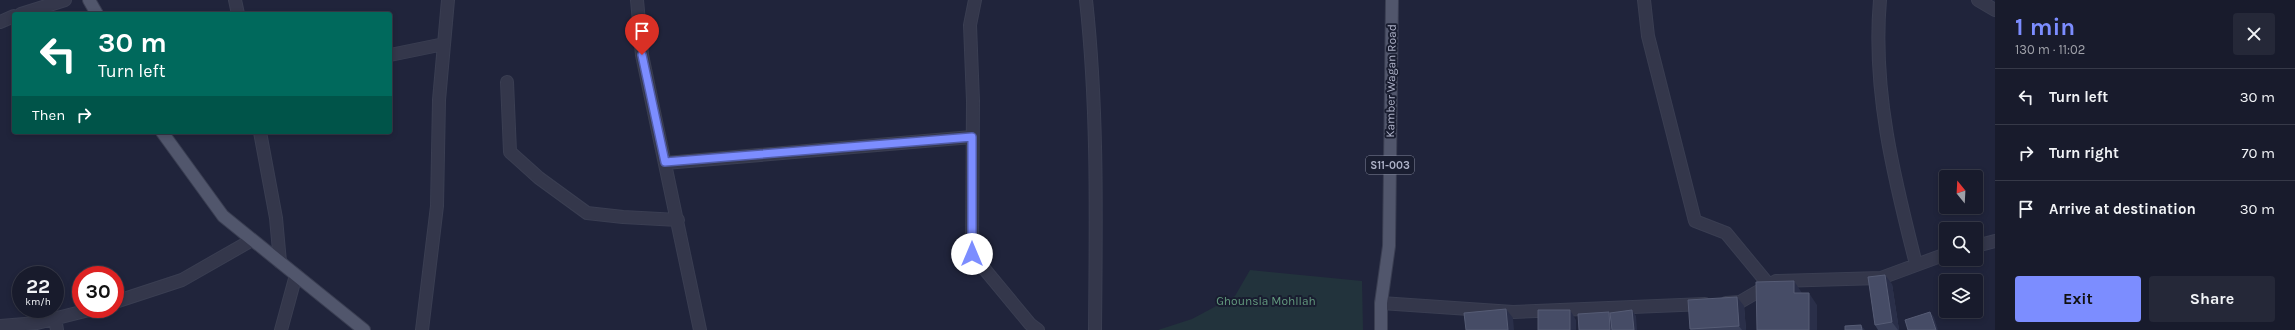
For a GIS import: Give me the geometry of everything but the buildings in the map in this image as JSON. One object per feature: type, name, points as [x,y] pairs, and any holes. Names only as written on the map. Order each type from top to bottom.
[{"type":"main road","points":[[90,0],[96,12]]},
{"type":"main road","name":"Kamber Wagan Road","points":[[1381,330],[1381,303],[1389,246],[1392,0]]},
{"type":"main road","points":[[163,134],[223,216],[364,330]]},
{"type":"street","points":[[28,12],[65,0]]},
{"type":"street","points":[[235,0],[238,12]]},
{"type":"street","points":[[422,330],[437,206],[439,100],[448,0]]},
{"type":"street","points":[[638,0],[642,55],[700,330]]},
{"type":"street","points":[[975,0],[970,25],[972,254],[1030,324],[1038,330]]},
{"type":"street","points":[[1086,0],[1091,44],[1096,194],[1095,330]]},
{"type":"street","points":[[1644,0],[1648,36],[1695,221],[1726,233],[1769,285]]},
{"type":"street","points":[[1880,0],[1878,18],[1881,94],[1893,173],[1916,264]]},
{"type":"street","points":[[1978,0],[1995,10]]},
{"type":"street","points":[[0,22],[12,17]]},
{"type":"street","points":[[392,55],[444,44]]},
{"type":"street","points":[[507,82],[510,152],[539,178],[587,212],[623,217],[678,220]]},
{"type":"street","points":[[260,134],[276,218],[280,262]]},
{"type":"street","points":[[665,162],[972,137]]},
{"type":"street","points":[[124,299],[182,280],[252,240]]},
{"type":"street","points":[[1983,244],[1995,241]]},
{"type":"street","points":[[1381,303],[1513,312],[1740,302],[1776,281],[1881,278],[1939,256]]},
{"type":"street","points":[[281,330],[296,275]]},
{"type":"street","points":[[0,326],[37,323],[56,324],[72,318]]},
{"type":"green space","name":"Ghounsla Mohllah","points":[[1250,270],[1362,281],[1363,330],[1158,330],[1192,319],[1235,296]]},
{"type":"route","points":[[642,55],[665,162],[972,137],[972,254]]}]
